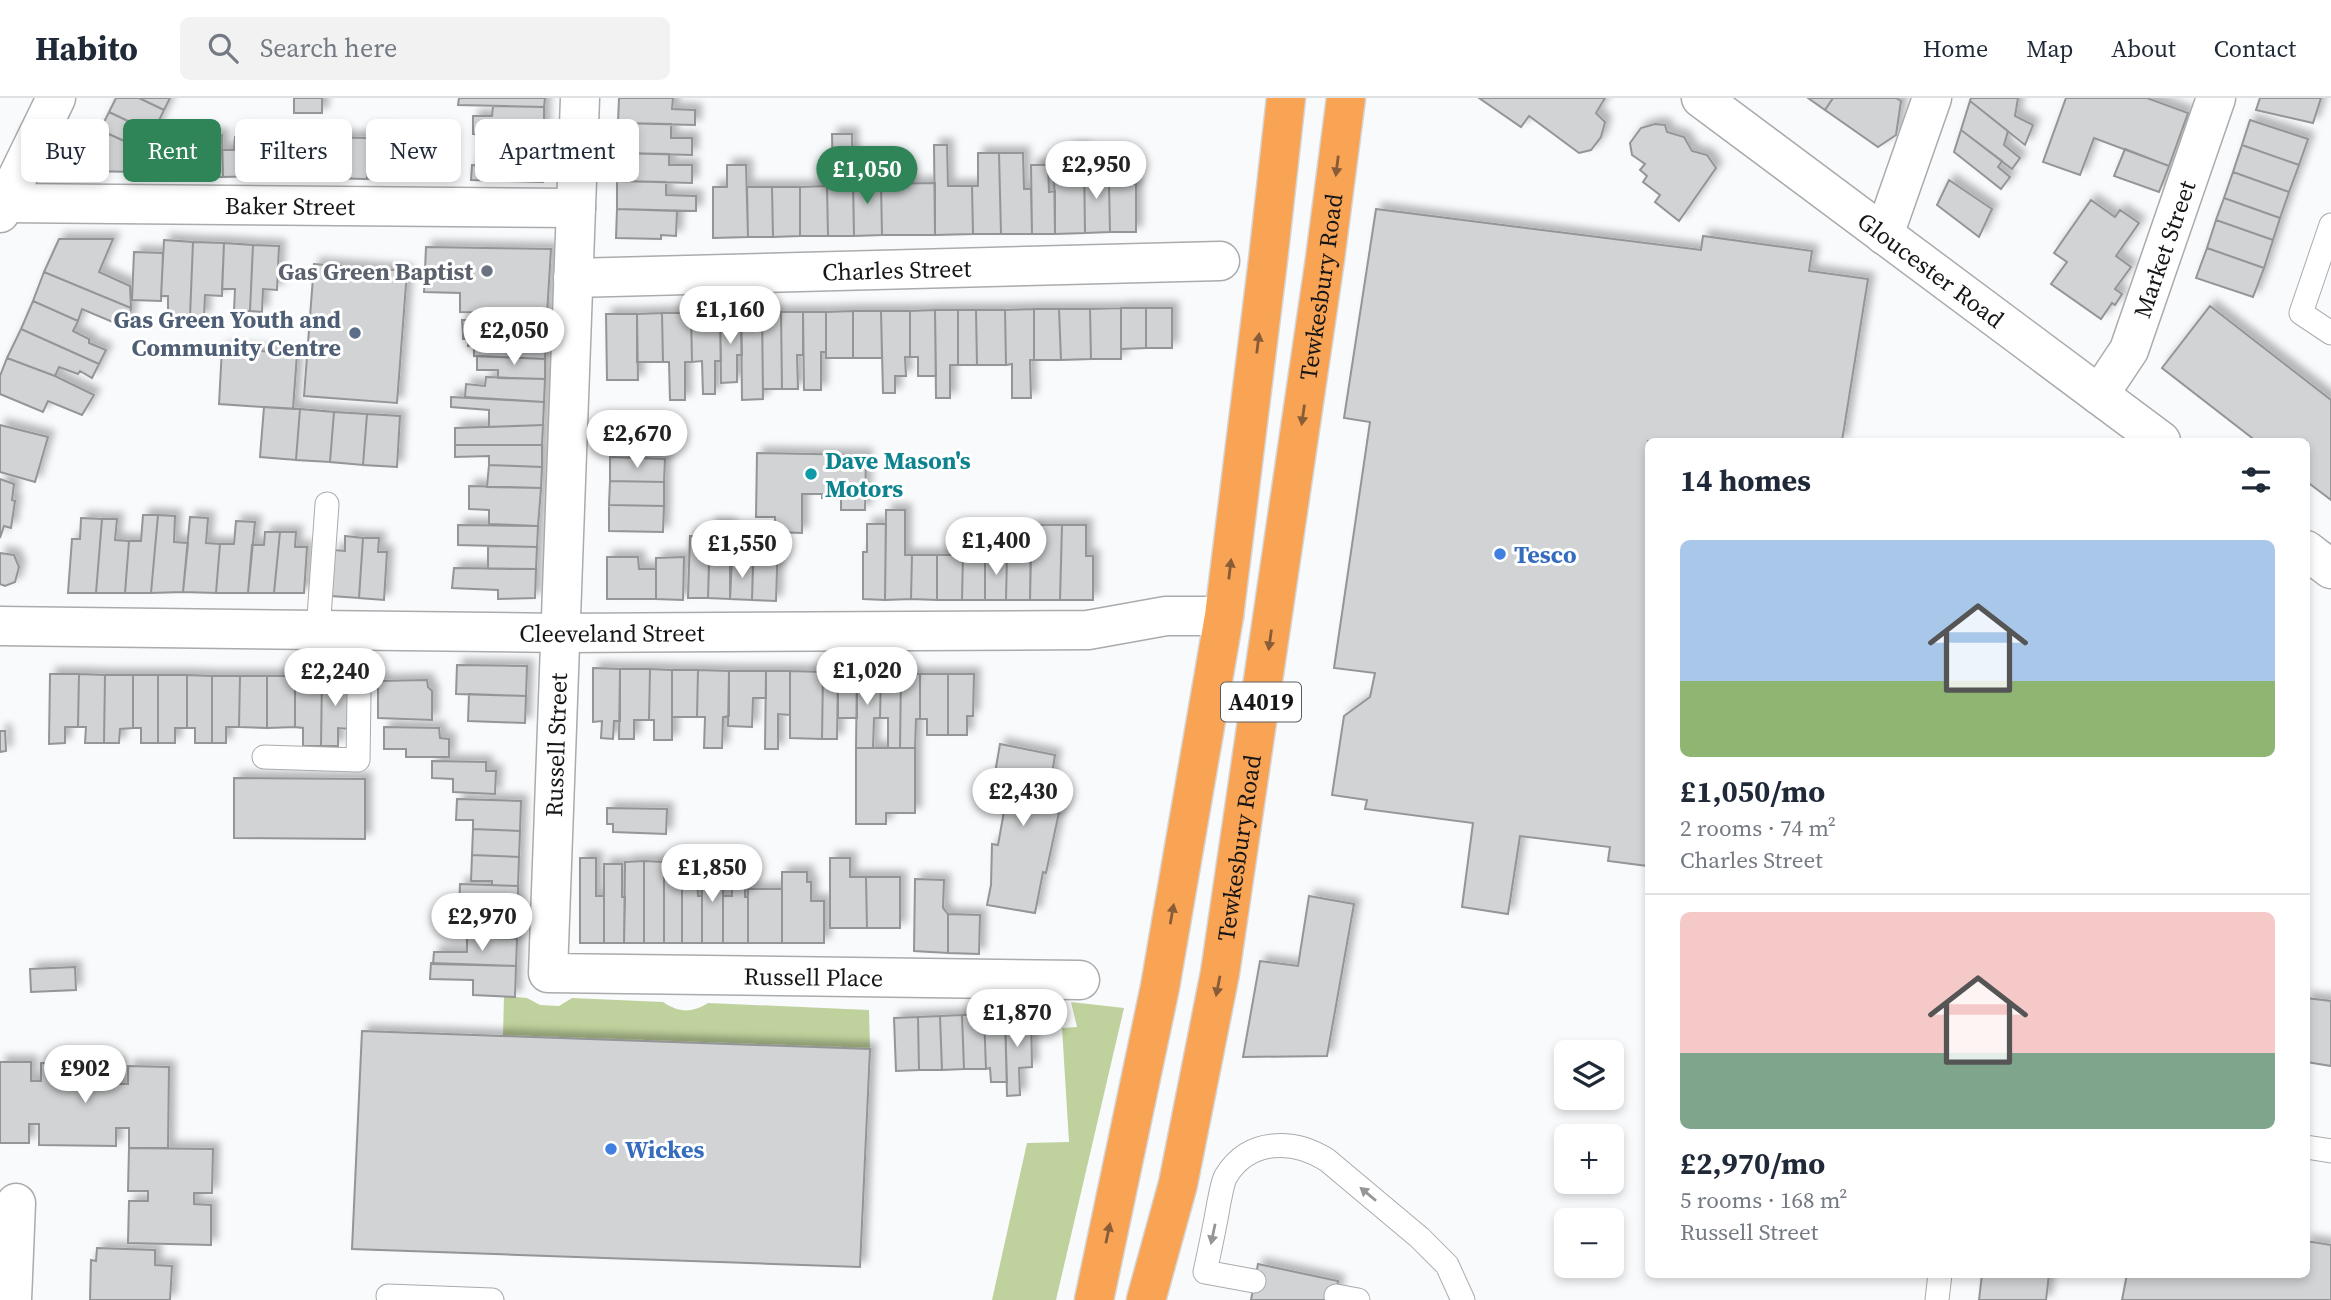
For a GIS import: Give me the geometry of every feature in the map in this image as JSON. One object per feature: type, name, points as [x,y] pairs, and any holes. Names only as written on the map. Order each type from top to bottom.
[{"type":"highway","name":"Tewkesbury Road","points":[[1094,1300],[1160,987],[1224,616],[1286,98]]},
{"type":"highway","name":"Tewkesbury Road","points":[[1146,1300],[1178,1184],[1220,974],[1323,273],[1346,98]]},
{"type":"street","points":[[2,208],[56,98]]},
{"type":"street","name":"Russell Street","points":[[548,973],[580,98]]},
{"type":"street","name":"Gloucester Road","points":[[1701,98],[2157,438]]},
{"type":"street","points":[[1885,235],[1932,98]]},
{"type":"street","name":"Market Street","points":[[2099,395],[2129,350],[2216,98]]},
{"type":"street","name":"Baker Street","points":[[2,208],[576,208]]},
{"type":"street","name":"Charles Street","points":[[573,278],[1220,261]]},
{"type":"street","points":[[2310,553],[2331,569]]},
{"type":"street","name":"Cleeveland Street","points":[[0,626],[561,633],[1088,630],[1166,616],[1224,616]]},
{"type":"street","name":"Russell Place","points":[[548,973],[1080,980]]},
{"type":"street","points":[[8,1288],[16,1203]]},
{"type":"lane","points":[[2331,225],[2301,313],[2331,333]]},
{"type":"lane","points":[[318,631],[327,503]]},
{"type":"lane","points":[[264,757],[358,760],[360,631]]},
{"type":"lane","points":[[1254,1281],[1205,1272],[1224,1178],[1250,1153],[1266,1147],[1298,1146],[1327,1160],[1420,1238],[1447,1265],[1463,1300]]},
{"type":"lane","points":[[2310,1148],[2331,1151]]},
{"type":"lane","points":[[1937,1300],[1940,1278]]},
{"type":"lane","points":[[388,1296],[492,1300]]},
{"type":"lane","points":[[1336,1296],[1359,1300]]},
{"type":"green space","points":[[504,996],[527,998],[540,1005],[559,1006],[572,998],[663,1002],[685,1010],[696,1009],[708,1003],[869,1010],[870,1049],[503,1036]]},
{"type":"green space","points":[[1071,1002],[1124,1008],[1056,1300],[992,1300],[1027,1143],[1069,1142],[1062,1028],[1077,1027]]},
{"type":"building","points":[[116,98],[139,98],[164,110],[160,119],[124,119],[109,112]]},
{"type":"building","points":[[139,98],[170,98],[164,110]]},
{"type":"building","points":[[294,98],[322,98],[322,113],[294,113]]},
{"type":"building","points":[[459,98],[545,98],[544,107],[458,105]]},
{"type":"building","points":[[619,98],[673,98],[672,109],[695,110],[695,125],[639,124],[639,119],[618,119]]},
{"type":"building","points":[[1479,98],[1605,98],[1596,113],[1605,122],[1601,137],[1591,150],[1579,153],[1529,116],[1521,127]]},
{"type":"building","points":[[1808,98],[1833,98],[1825,110]]},
{"type":"building","points":[[1833,98],[1896,98],[1901,101],[1896,135],[1878,147],[1825,110]]},
{"type":"building","points":[[1971,98],[2018,98],[2015,116],[2033,125],[2025,145],[1970,101]]},
{"type":"building","points":[[2066,98],[2147,98],[2188,113],[2169,166],[2094,138],[2080,175],[2043,162]]},
{"type":"building","points":[[2260,98],[2321,98],[2313,123],[2256,110]]},
{"type":"building","points":[[1970,101],[2008,131],[2004,145],[2020,158],[2012,169],[1961,130]]},
{"type":"building","points":[[493,106],[544,107],[544,119],[475,119],[473,134],[473,116],[492,116]]},
{"type":"building","points":[[109,112],[124,119],[123,140],[109,134],[109,119],[106,119]]},
{"type":"building","points":[[2250,120],[2308,139],[2299,165],[2242,145]]},
{"type":"building","points":[[639,123],[671,124],[671,138],[692,138],[692,155],[639,154]]},
{"type":"building","points":[[1655,124],[1665,125],[1667,132],[1684,137],[1692,151],[1707,155],[1716,168],[1679,221],[1655,202],[1660,195],[1643,182],[1647,176],[1640,170],[1645,164],[1632,155],[1630,143],[1641,128]]},
{"type":"building","points":[[1961,130],[2002,161],[1998,167],[2010,177],[2001,189],[1954,152]]},
{"type":"building","points":[[109,134],[123,140],[123,172],[109,171]]},
{"type":"building","points":[[832,134],[852,134],[854,236],[828,236],[827,186],[833,186]]},
{"type":"building","points":[[221,135],[222,135],[221,177]]},
{"type":"building","points":[[235,137],[235,177],[223,177],[222,150],[234,150]]},
{"type":"building","points":[[352,138],[366,138],[366,179],[352,179]]},
{"type":"building","points":[[934,145],[947,145],[948,186],[972,186],[973,234],[935,235]]},
{"type":"building","points":[[2242,145],[2299,165],[2289,192],[2233,172]]},
{"type":"building","points":[[1070,149],[1084,149],[1085,233],[1055,234],[1054,168],[1070,167]]},
{"type":"building","points":[[2125,149],[2169,166],[2159,192],[2114,176]]},
{"type":"building","points":[[639,153],[669,154],[669,165],[692,165],[692,183],[639,182]]},
{"type":"building","points":[[978,153],[999,153],[1001,234],[973,234],[972,186],[978,186]]},
{"type":"building","points":[[999,153],[1023,153],[1024,189],[1031,189],[1032,234],[1001,234]]},
{"type":"building","points":[[1084,160],[1096,160],[1096,185],[1109,184],[1110,232],[1085,233]]},
{"type":"building","points":[[472,165],[475,165],[475,180],[471,180]]},
{"type":"building","points":[[727,165],[746,165],[748,237],[713,238],[713,187],[727,187]]},
{"type":"building","points":[[1031,165],[1048,165],[1049,192],[1055,191],[1055,234],[1032,234]]},
{"type":"building","points":[[866,168],[866,184],[881,184],[882,235],[854,236],[853,169]]},
{"type":"building","points":[[2233,172],[2289,192],[2280,218],[2224,198]]},
{"type":"building","points":[[1949,180],[1992,209],[1979,237],[1937,205]]},
{"type":"building","points":[[617,182],[666,182],[666,195],[696,196],[696,211],[617,209]]},
{"type":"building","points":[[935,183],[935,235],[882,235],[881,184]]},
{"type":"building","points":[[1109,184],[1136,184],[1136,232],[1110,232]]},
{"type":"building","points":[[827,186],[828,236],[800,236],[800,187]]},
{"type":"building","points":[[747,187],[772,187],[773,237],[748,237]]},
{"type":"building","points":[[772,187],[800,187],[800,236],[773,237]]},
{"type":"building","points":[[2224,198],[2280,218],[2273,240],[2216,220]]},
{"type":"building","points":[[2091,200],[2115,217],[2120,210],[2139,223],[2116,256],[2131,267],[2115,289],[2122,294],[2101,319],[2051,284],[2067,262],[2054,253]]},
{"type":"building","points":[[617,209],[677,211],[676,236],[661,235],[661,239],[616,238]]},
{"type":"building","name":"Tesco","points":[[1376,209],[1701,250],[1703,236],[1812,251],[1809,271],[1868,279],[1842,438],[1645,438],[1645,866],[1608,861],[1610,847],[1520,836],[1508,914],[1462,907],[1473,823],[1365,809],[1367,800],[1332,795],[1344,716],[1370,697],[1375,673],[1334,668],[1370,422],[1344,418]]},
{"type":"building","points":[[2216,220],[2273,240],[2264,268],[2207,248]]},
{"type":"building","points":[[59,239],[113,239],[99,272],[130,286],[131,308],[44,272]]},
{"type":"building","points":[[164,240],[193,242],[190,317],[168,316],[168,296],[161,296]]},
{"type":"building","points":[[193,242],[224,243],[222,296],[205,295],[204,318],[190,317]]},
{"type":"building","points":[[224,243],[253,245],[250,311],[234,311],[235,289],[222,289]]},
{"type":"building","points":[[253,245],[279,246],[277,290],[263,289],[262,312],[250,311]]},
{"type":"building","name":"Gas Green Baptist","points":[[426,247],[551,249],[547,314],[460,312],[460,293],[424,292]]},
{"type":"building","points":[[2207,248],[2264,268],[2253,297],[2196,278]]},
{"type":"building","points":[[134,252],[163,253],[161,301],[132,300]]},
{"type":"building","name":"Gas Green Youth and Community Centre","points":[[314,264],[407,271],[397,403],[304,396]]},
{"type":"building","points":[[44,272],[131,308],[127,328],[82,309],[78,321],[33,301]]},
{"type":"building","points":[[33,301],[78,321],[73,331],[89,339],[89,343],[106,350],[99,364],[21,329]]},
{"type":"building","points":[[2210,306],[2331,400],[2331,500],[2310,484],[2310,438],[2252,438],[2162,368]]},
{"type":"building","points":[[1121,308],[1146,308],[1146,348],[1121,349]]},
{"type":"building","points":[[1121,308],[1121,359],[1091,359],[1090,309]]},
{"type":"building","points":[[1146,308],[1172,308],[1172,348],[1146,348]]},
{"type":"building","points":[[1034,309],[1059,309],[1061,360],[1034,360]]},
{"type":"building","points":[[1034,309],[1034,360],[1030,360],[1031,398],[1012,398],[1012,364],[1006,365],[1005,310]]},
{"type":"building","points":[[1059,309],[1090,309],[1091,359],[1061,360]]},
{"type":"building","points":[[935,310],[958,310],[958,365],[950,365],[950,398],[936,398]]},
{"type":"building","points":[[935,310],[936,376],[918,376],[918,357],[910,357],[910,311]]},
{"type":"building","points":[[958,310],[976,310],[977,365],[958,365]]},
{"type":"building","points":[[976,310],[1005,310],[1006,365],[977,365]]},
{"type":"building","points":[[853,311],[853,358],[826,358],[826,312]]},
{"type":"building","points":[[853,311],[881,311],[882,358],[853,358]]},
{"type":"building","points":[[881,311],[910,311],[910,357],[905,357],[906,376],[895,376],[895,393],[883,393]]},
{"type":"building","points":[[762,312],[763,399],[742,400],[741,313]]},
{"type":"building","points":[[762,312],[781,312],[782,389],[763,389]]},
{"type":"building","points":[[781,312],[803,312],[803,355],[797,355],[798,389],[782,389]]},
{"type":"building","points":[[803,312],[826,312],[826,352],[821,352],[821,390],[804,390]]},
{"type":"building","points":[[479,313],[547,314],[546,337],[463,333],[462,320],[479,320]]},
{"type":"building","points":[[662,313],[691,313],[692,362],[685,362],[685,400],[670,400],[669,362],[663,362]]},
{"type":"building","points":[[662,313],[663,362],[637,362],[637,314]]},
{"type":"building","points":[[691,313],[720,313],[721,361],[715,361],[715,394],[703,394],[702,361],[692,362]]},
{"type":"building","points":[[720,313],[741,313],[742,355],[737,355],[737,382],[721,383]]},
{"type":"building","points":[[606,314],[637,314],[638,380],[607,380]]},
{"type":"building","points":[[21,329],[99,364],[92,378],[80,371],[78,374],[59,367],[55,376],[7,358]]},
{"type":"building","points":[[463,333],[546,337],[545,359],[474,356],[474,345],[468,346],[469,339],[463,339]]},
{"type":"building","points":[[222,348],[297,354],[293,409],[219,404]]},
{"type":"building","points":[[477,356],[545,359],[545,379],[498,378],[498,370],[477,370]]},
{"type":"building","points":[[7,358],[55,376],[94,395],[82,415],[48,401],[43,412],[0,394],[0,376]]},
{"type":"building","points":[[486,377],[545,379],[544,402],[465,397],[466,384],[485,386]]},
{"type":"building","points":[[451,397],[544,402],[543,425],[489,427],[489,410],[451,407]]},
{"type":"building","points":[[264,407],[300,409],[296,460],[260,457]]},
{"type":"building","points":[[300,409],[334,412],[330,462],[296,460]]},
{"type":"building","points":[[334,412],[367,414],[363,465],[330,462]]},
{"type":"building","points":[[367,414],[400,416],[397,467],[363,465]]},
{"type":"building","points":[[0,425],[48,437],[35,482],[0,472]]},
{"type":"building","points":[[543,425],[542,445],[455,445],[455,428]]},
{"type":"building","points":[[455,445],[542,445],[542,467],[489,465],[489,456],[455,457]]},
{"type":"building","name":"Dave Mason's Motors","points":[[757,453],[866,455],[865,510],[841,510],[841,499],[822,498],[822,494],[802,494],[802,533],[775,532],[775,517],[756,517]]},
{"type":"building","points":[[610,457],[665,459],[664,482],[610,481]]},
{"type":"building","points":[[489,465],[542,467],[541,488],[487,487]]},
{"type":"building","points":[[0,479],[14,484],[12,500],[15,501],[11,528],[4,526],[0,538]]},
{"type":"building","points":[[610,481],[664,482],[664,506],[609,505]]},
{"type":"building","points":[[469,486],[541,488],[538,526],[489,524],[489,510],[469,509]]},
{"type":"building","points":[[609,505],[664,506],[663,532],[609,531]]},
{"type":"building","points":[[886,510],[905,510],[905,555],[912,555],[911,599],[885,600]]},
{"type":"building","points":[[143,515],[158,515],[151,593],[125,593],[129,541],[141,541]]},
{"type":"building","points":[[158,515],[175,516],[174,542],[188,543],[183,592],[151,593]]},
{"type":"building","points":[[190,517],[208,518],[206,543],[220,544],[216,593],[183,592]]},
{"type":"building","points":[[81,518],[102,519],[96,593],[68,593],[72,539],[80,539]]},
{"type":"building","points":[[102,519],[117,519],[115,540],[129,541],[125,593],[96,593]]},
{"type":"building","points":[[236,521],[255,522],[248,593],[216,593],[220,544],[234,544]]},
{"type":"building","points":[[710,524],[730,525],[730,599],[708,598]]},
{"type":"building","points":[[867,524],[886,524],[885,600],[863,599],[863,552],[867,552]]},
{"type":"building","points":[[458,525],[538,526],[537,547],[458,545]]},
{"type":"building","points":[[1031,525],[1062,525],[1060,600],[1030,600]]},
{"type":"building","points":[[1062,525],[1086,525],[1086,556],[1093,556],[1093,600],[1060,600]]},
{"type":"building","points":[[265,532],[280,532],[274,593],[248,593],[252,545],[264,545]]},
{"type":"building","points":[[280,532],[296,532],[295,547],[307,547],[304,593],[274,593]]},
{"type":"building","points":[[345,536],[363,538],[359,598],[331,596],[334,550],[345,551]]},
{"type":"building","points":[[690,536],[710,537],[708,598],[688,598]]},
{"type":"building","points":[[363,538],[379,538],[378,552],[387,552],[384,600],[359,598]]},
{"type":"building","points":[[754,539],[778,539],[776,601],[752,600]]},
{"type":"building","points":[[488,546],[537,547],[536,569],[488,569]]},
{"type":"building","points":[[0,553],[14,555],[19,567],[15,582],[5,586],[0,584]]},
{"type":"building","points":[[912,555],[937,555],[937,600],[911,599]]},
{"type":"building","points":[[937,555],[963,555],[962,600],[937,600]]},
{"type":"building","points":[[963,555],[985,555],[985,600],[962,600]]},
{"type":"building","points":[[985,555],[1007,555],[1006,600],[985,600]]},
{"type":"building","points":[[1007,555],[1031,555],[1030,600],[1006,600]]},
{"type":"building","points":[[607,557],[638,557],[639,569],[656,569],[656,599],[607,599]]},
{"type":"building","points":[[684,557],[683,600],[656,599],[656,558]]},
{"type":"building","points":[[732,560],[753,560],[752,600],[730,599]]},
{"type":"building","points":[[454,568],[536,569],[535,598],[498,599],[498,590],[452,588]]},
{"type":"building","points":[[457,665],[527,666],[526,696],[456,694]]},
{"type":"building","points":[[593,668],[620,669],[620,721],[614,721],[613,739],[601,738],[602,721],[593,722]]},
{"type":"building","points":[[620,669],[650,669],[649,720],[634,720],[634,739],[619,739]]},
{"type":"building","points":[[650,669],[672,670],[672,740],[654,740],[654,720],[649,720]]},
{"type":"building","points":[[672,670],[698,670],[697,717],[672,717]]},
{"type":"building","points":[[698,670],[729,671],[729,716],[723,717],[722,748],[704,748],[705,717],[697,717]]},
{"type":"building","points":[[729,671],[766,671],[766,698],[753,698],[752,727],[728,726]]},
{"type":"building","points":[[766,671],[790,671],[790,715],[778,714],[778,749],[765,749]]},
{"type":"building","points":[[790,671],[823,672],[822,739],[790,738]]},
{"type":"building","points":[[823,672],[838,672],[837,739],[822,739]]},
{"type":"building","points":[[838,672],[857,672],[857,718],[838,718]]},
{"type":"building","points":[[857,672],[881,673],[880,718],[874,718],[873,748],[856,748]]},
{"type":"building","points":[[881,673],[901,673],[900,748],[888,748],[888,718],[880,718]]},
{"type":"building","points":[[901,673],[920,674],[920,719],[916,719],[915,748],[900,748]]},
{"type":"building","points":[[50,674],[79,674],[78,727],[65,727],[65,743],[49,744]]},
{"type":"building","points":[[79,674],[105,675],[104,743],[85,743],[86,727],[78,727]]},
{"type":"building","points":[[920,674],[948,674],[948,735],[927,735],[927,719],[920,719]]},
{"type":"building","points":[[948,674],[974,674],[973,716],[967,716],[967,735],[948,735]]},
{"type":"building","points":[[105,675],[133,675],[133,728],[120,729],[119,743],[104,743]]},
{"type":"building","points":[[133,675],[158,675],[158,743],[141,743],[141,728],[133,728]]},
{"type":"building","points":[[158,675],[187,675],[187,728],[175,728],[175,743],[158,743]]},
{"type":"building","points":[[187,675],[212,676],[212,743],[195,743],[195,728],[187,728]]},
{"type":"building","points":[[212,676],[240,676],[239,727],[226,727],[226,743],[212,743]]},
{"type":"building","points":[[240,676],[267,676],[267,728],[239,727]]},
{"type":"building","points":[[267,676],[295,676],[295,727],[267,728]]},
{"type":"building","points":[[295,676],[322,676],[321,746],[303,746],[303,728],[295,727]]},
{"type":"building","points":[[322,676],[351,677],[350,729],[338,728],[338,746],[321,746]]},
{"type":"building","points":[[427,680],[432,691],[432,720],[378,718],[378,681]]},
{"type":"building","points":[[469,694],[526,696],[525,723],[468,721]]},
{"type":"building","points":[[384,727],[439,728],[440,738],[449,739],[449,757],[406,757],[406,749],[384,749]]},
{"type":"building","points":[[0,731],[5,731],[6,751],[0,752]]},
{"type":"building","points":[[1000,744],[1055,755],[1048,800],[1061,803],[1035,913],[987,905],[991,885],[992,844],[998,845],[1006,800],[991,796]]},
{"type":"building","points":[[856,748],[915,748],[915,813],[886,813],[886,824],[856,824]]},
{"type":"building","points":[[432,761],[486,762],[486,771],[496,771],[495,794],[453,792],[453,779],[432,778]]},
{"type":"building","points":[[234,778],[365,779],[365,839],[234,838]]},
{"type":"building","points":[[457,799],[521,801],[520,831],[473,829],[473,820],[456,820]]},
{"type":"building","points":[[607,808],[667,809],[666,834],[613,832],[613,824],[607,824]]},
{"type":"building","points":[[473,829],[520,831],[519,857],[472,855]]},
{"type":"building","points":[[472,855],[519,857],[518,886],[492,885],[492,881],[471,881]]},
{"type":"building","points":[[580,858],[596,858],[596,896],[604,896],[604,943],[580,943]]},
{"type":"building","points":[[830,858],[850,858],[850,877],[866,877],[867,928],[830,928]]},
{"type":"building","points":[[644,861],[664,862],[664,943],[644,943]]},
{"type":"building","points":[[644,861],[644,943],[624,943],[625,862]]},
{"type":"building","points":[[702,861],[716,861],[717,879],[723,879],[723,943],[702,943]]},
{"type":"building","points":[[604,864],[622,864],[622,897],[625,897],[624,943],[604,943]]},
{"type":"building","points":[[732,865],[745,865],[748,943],[723,943],[723,896],[732,896]]},
{"type":"building","points":[[664,872],[682,872],[682,943],[664,943]]},
{"type":"building","points":[[682,872],[697,872],[698,896],[702,896],[702,943],[682,943]]},
{"type":"building","points":[[782,872],[807,872],[807,882],[811,882],[811,901],[824,901],[824,943],[782,943]]},
{"type":"building","points":[[866,877],[900,877],[900,928],[867,928]]},
{"type":"building","points":[[915,879],[944,880],[943,908],[948,914],[948,953],[914,951]]},
{"type":"building","points":[[460,884],[518,886],[518,912],[459,910]]},
{"type":"building","points":[[748,889],[782,889],[782,943],[748,943]]},
{"type":"building","points":[[1309,896],[1354,904],[1327,1056],[1243,1057],[1260,961],[1298,966]]},
{"type":"building","points":[[459,910],[518,912],[517,939],[458,936]]},
{"type":"building","points":[[948,914],[980,915],[979,954],[948,953]]},
{"type":"building","points":[[467,937],[517,939],[516,966],[433,964],[434,952],[467,952]]},
{"type":"building","points":[[431,963],[516,966],[515,997],[473,995],[473,980],[430,979]]},
{"type":"building","points":[[75,967],[76,990],[31,992],[30,969]]},
{"type":"building","points":[[2310,998],[2331,1001],[2331,1066],[2310,1063]]},
{"type":"building","points":[[1031,1014],[1032,1067],[1019,1068],[1020,1095],[1007,1096],[1005,1015]]},
{"type":"building","points":[[962,1015],[984,1015],[986,1069],[964,1069]]},
{"type":"building","points":[[962,1015],[964,1069],[942,1070],[940,1016]]},
{"type":"building","points":[[984,1015],[1005,1015],[1007,1082],[991,1082],[990,1068],[986,1069]]},
{"type":"building","points":[[940,1016],[942,1070],[919,1070],[918,1017]]},
{"type":"building","points":[[918,1017],[919,1070],[896,1071],[894,1018]]},
{"type":"building","name":"Wickes","points":[[362,1031],[870,1049],[860,1267],[352,1249]]},
{"type":"building","points":[[0,1062],[31,1062],[31,1081],[41,1081],[41,1063],[119,1064],[119,1084],[128,1084],[128,1066],[169,1067],[168,1148],[129,1148],[129,1128],[116,1128],[116,1146],[39,1145],[39,1124],[29,1124],[29,1143],[0,1143]]},
{"type":"building","points":[[129,1148],[213,1149],[212,1193],[194,1193],[194,1204],[211,1205],[211,1245],[128,1243],[129,1201],[148,1201],[148,1191],[128,1191]]},
{"type":"building","points":[[2310,1242],[2331,1245],[2331,1300],[2122,1300],[2126,1278],[2310,1278]]},
{"type":"building","points":[[97,1248],[155,1250],[155,1265],[172,1266],[170,1300],[90,1300],[91,1260],[96,1261]]},
{"type":"building","points":[[1258,1264],[1338,1281],[1335,1300],[1251,1300]]},
{"type":"building","points":[[1982,1278],[2049,1278],[2046,1300],[1979,1300]]},
{"type":"place","name":"Gas Green Baptist","points":[[487,271]]},
{"type":"place","name":"Gas Green Youth and Community Centre","points":[[355,333]]},
{"type":"place","name":"Dave Mason's Motors","points":[[811,474]]},
{"type":"place","name":"Tesco","points":[[1500,554]]},
{"type":"place","name":"Wickes","points":[[611,1149]]}]
